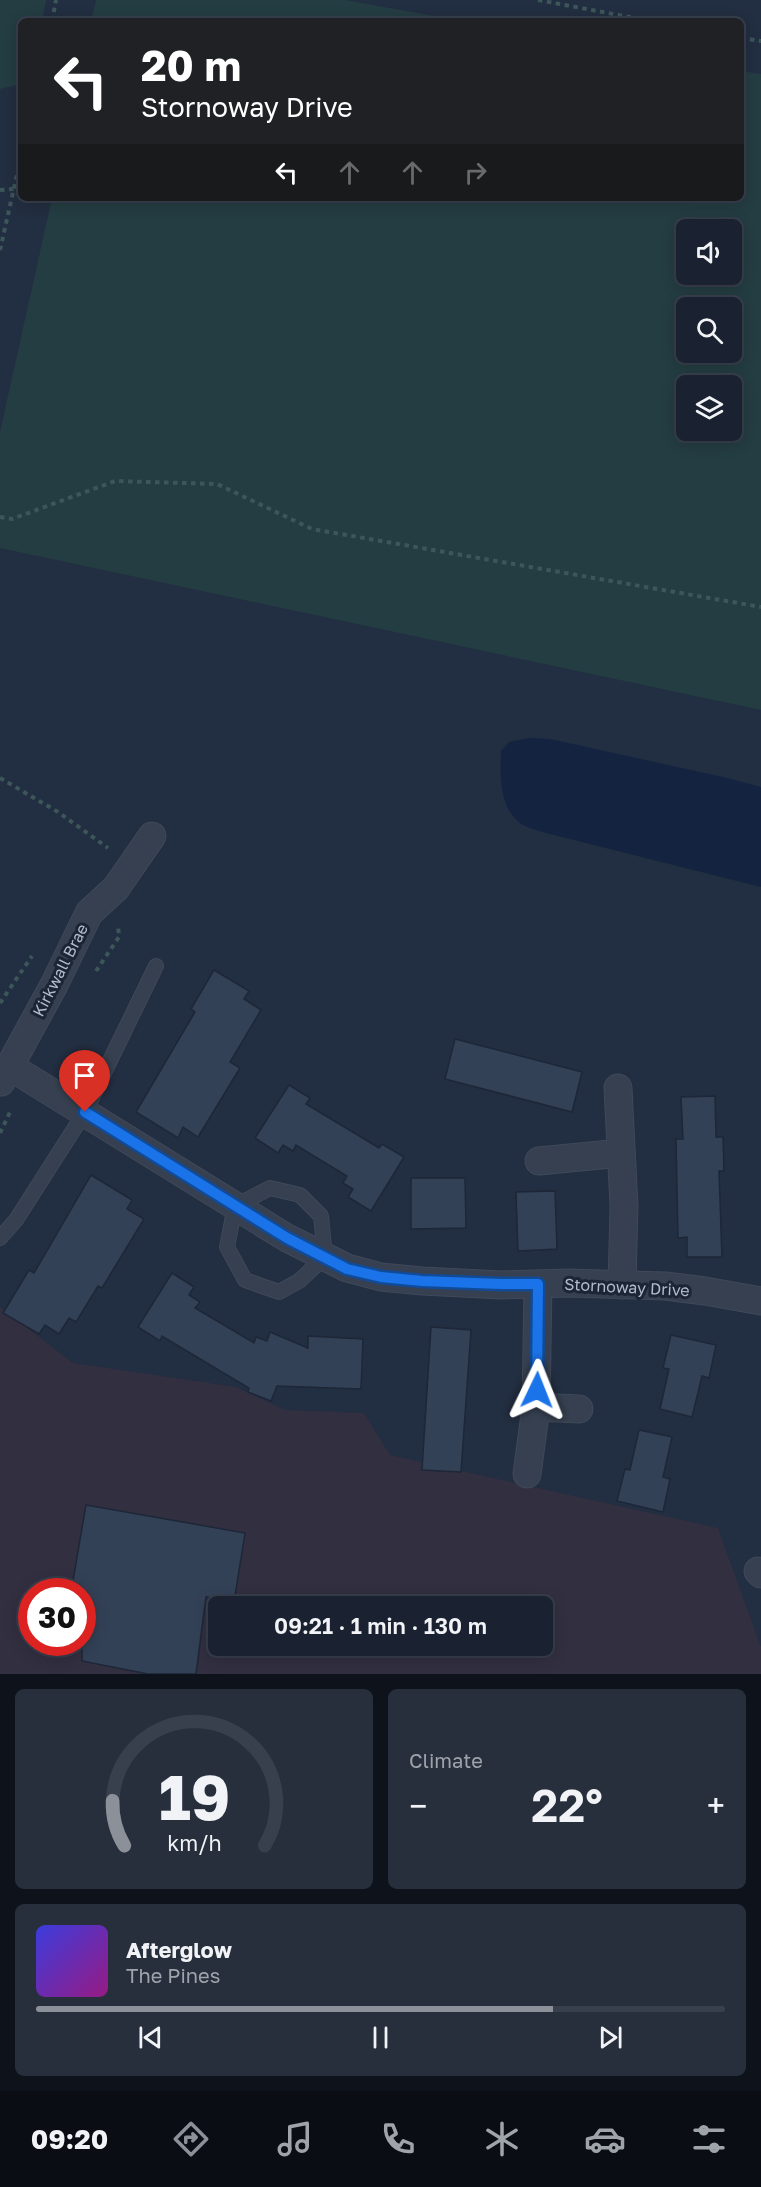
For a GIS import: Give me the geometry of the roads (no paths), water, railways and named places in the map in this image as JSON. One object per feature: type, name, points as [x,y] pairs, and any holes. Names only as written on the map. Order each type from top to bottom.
[{"type":"street","name":"Kirkwall Brae","points":[[5,1075],[54,985],[89,913],[116,888],[152,836]]},
{"type":"street","name":"Stornoway Drive","points":[[5,1075],[85,1112],[287,1238],[347,1269],[381,1277],[422,1281],[622,1285],[705,1291],[761,1301]]},
{"type":"street","points":[[618,1088],[624,1206],[622,1285]]},
{"type":"street","points":[[539,1161],[621,1153]]},
{"type":"street","points":[[527,1474],[536,1407],[538,1284]]},
{"type":"street","points":[[536,1407],[579,1409]]},
{"type":"lane","points":[[0,1238],[16,1220],[85,1112],[156,966]]},
{"type":"lane","points":[[270,1188],[300,1195],[321,1216],[325,1257],[299,1281],[279,1292],[245,1280],[227,1247],[235,1206],[270,1188]]},
{"type":"water","points":[[529,738],[550,739],[761,787],[761,887],[542,832],[522,824],[513,816],[504,800],[501,751],[509,742]]}]
